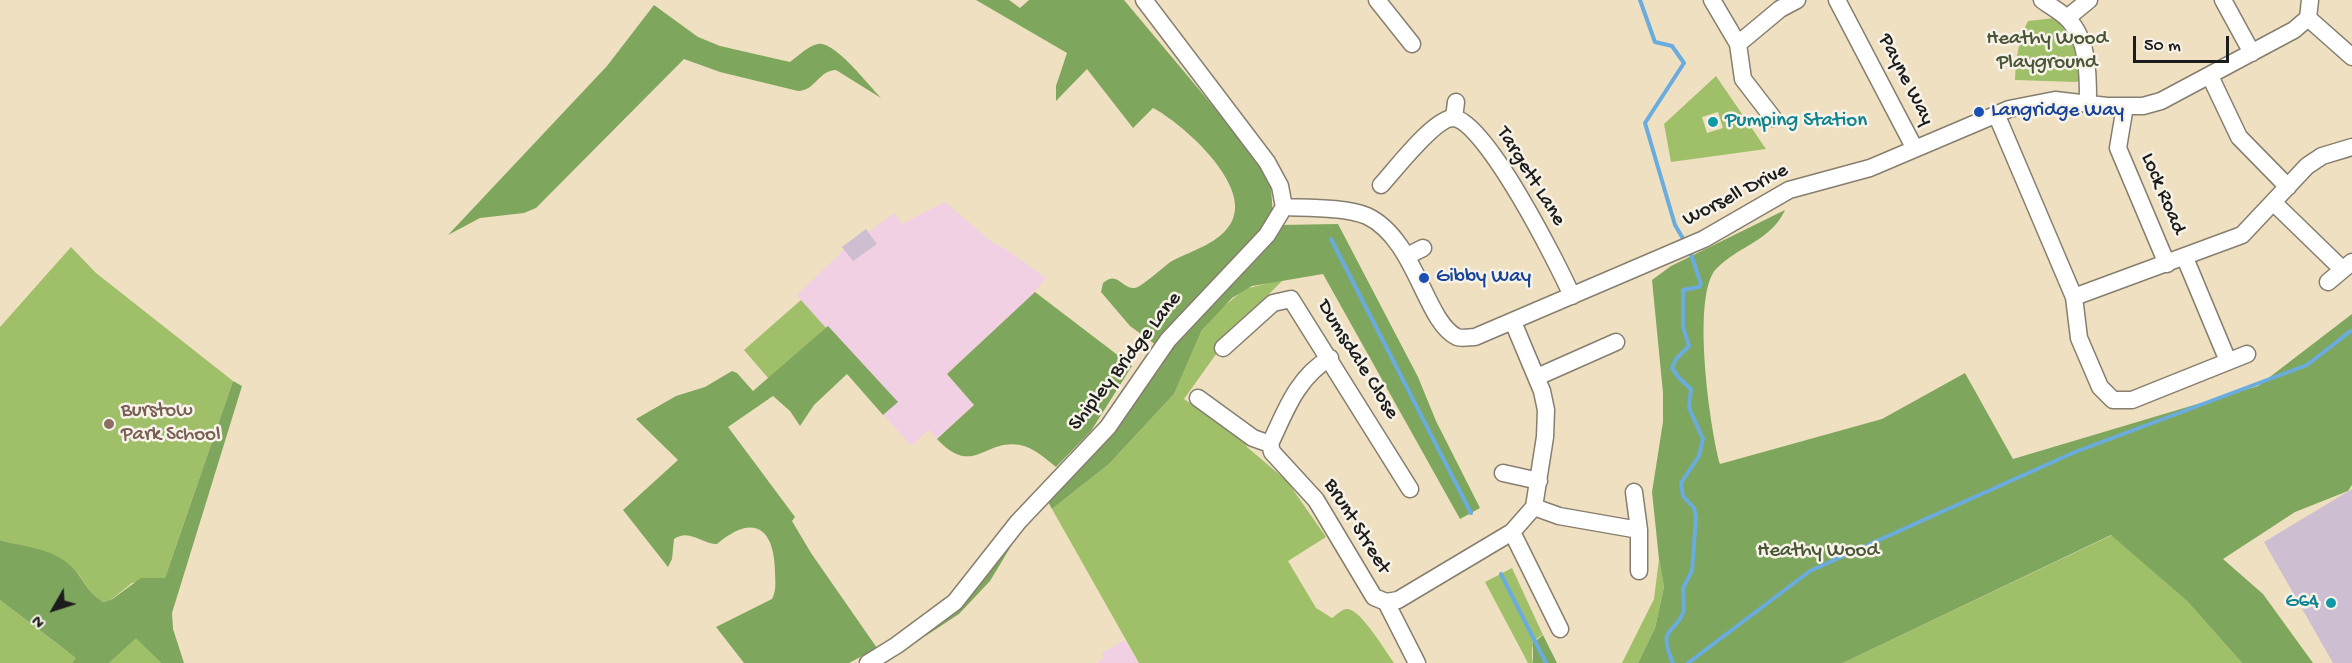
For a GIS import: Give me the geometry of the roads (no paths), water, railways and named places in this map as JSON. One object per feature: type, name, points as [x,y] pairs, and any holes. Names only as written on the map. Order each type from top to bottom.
[{"type":"street","points":[[1144,0],[1267,162],[1280,186],[1284,207]]},
{"type":"street","points":[[1377,0],[1412,44]]},
{"type":"street","points":[[1712,0],[1738,44],[1743,80],[1773,118]]},
{"type":"street","points":[[1738,44],[1780,9],[1797,0]]},
{"type":"street","name":"Payne Way","points":[[1837,0],[1915,149]]},
{"type":"street","points":[[2042,0],[2067,18],[2087,59],[2088,104]]},
{"type":"street","points":[[2067,18],[2089,0]]},
{"type":"street","points":[[2223,0],[2252,53]]},
{"type":"street","points":[[2310,0],[2308,18],[2352,57]]},
{"type":"street","name":"Worsell Drive","points":[[1284,207],[1365,215],[1382,225],[1407,256],[1447,329],[1458,338],[1475,337],[1704,238],[1789,190],[1870,168],[2033,103],[2055,100],[2143,106],[2161,100],[2210,76],[2294,30],[2308,18]]},
{"type":"street","points":[[2210,76],[2239,137],[2288,186]]},
{"type":"street","name":"Lock Road","points":[[2125,106],[2118,148],[2167,264]]},
{"type":"street","name":"Targett Lane","points":[[1381,185],[1427,131],[1455,110],[1470,126],[1526,206],[1572,296]]},
{"type":"street","points":[[1997,116],[2074,297],[2079,338],[2100,387],[2113,400],[2132,400],[2247,354]]},
{"type":"street","points":[[2074,297],[2185,258],[2242,235],[2307,166],[2322,156],[2352,147]]},
{"type":"street","points":[[2273,202],[2347,266],[2328,282]]},
{"type":"street","name":"Shipley Bridge Lane","points":[[868,663],[897,645],[955,602],[1018,522],[1108,427],[1168,340],[1267,235],[1284,207]]},
{"type":"street","points":[[1407,256],[1423,248]]},
{"type":"street","points":[[2185,258],[2228,361]]},
{"type":"street","name":"Dumsdale Close","points":[[1223,348],[1273,303],[1291,299],[1410,489]]},
{"type":"street","points":[[1386,602],[1398,600],[1512,532],[1534,507],[1547,418],[1545,400],[1513,322]]},
{"type":"street","points":[[1537,377],[1616,342]]},
{"type":"street","points":[[1270,444],[1294,391],[1317,366],[1330,358]]},
{"type":"street","name":"Brunt Street","points":[[1198,398],[1253,438],[1270,444],[1272,452],[1297,477],[1322,508],[1374,597],[1386,602],[1417,663]]},
{"type":"street","points":[[1503,473],[1539,482]]},
{"type":"street","points":[[1634,492],[1639,530],[1639,571]]},
{"type":"street","points":[[1534,507],[1559,516],[1639,530]]},
{"type":"street","points":[[1512,532],[1560,629]]},
{"type":"waterway","points":[[1640,0],[1655,42],[1672,46],[1684,63],[1645,123],[1675,225],[1685,242]]},
{"type":"waterway","points":[[1331,239],[1471,513]]},
{"type":"waterway","points":[[1673,663],[1668,651],[1667,636],[1681,618],[1684,610],[1683,588],[1692,571],[1696,517],[1694,508],[1683,496],[1681,483],[1699,456],[1703,439],[1689,408],[1691,389],[1672,368],[1676,359],[1689,346],[1683,327],[1683,290],[1699,287],[1701,284],[1690,251]]},
{"type":"waterway","points":[[1688,663],[1810,571],[2075,452],[2307,365],[2352,330]]},
{"type":"waterway","points":[[1501,574],[1546,663]]},
{"type":"place","name":"Langridge Way","points":[[1979,112]]},
{"type":"place","name":"Pumping Station","points":[[1713,122]]},
{"type":"place","name":"Gibby Way","points":[[1424,278]]},
{"type":"place","name":"Burstow Park School","points":[[109,424]]},
{"type":"place","name":"G64","points":[[2331,603]]},
{"type":"park label","name":"Heathy Wood Playground","points":[[2047,52]]},
{"type":"park label","name":"Heathy Wood","points":[[1818,552]]}]
